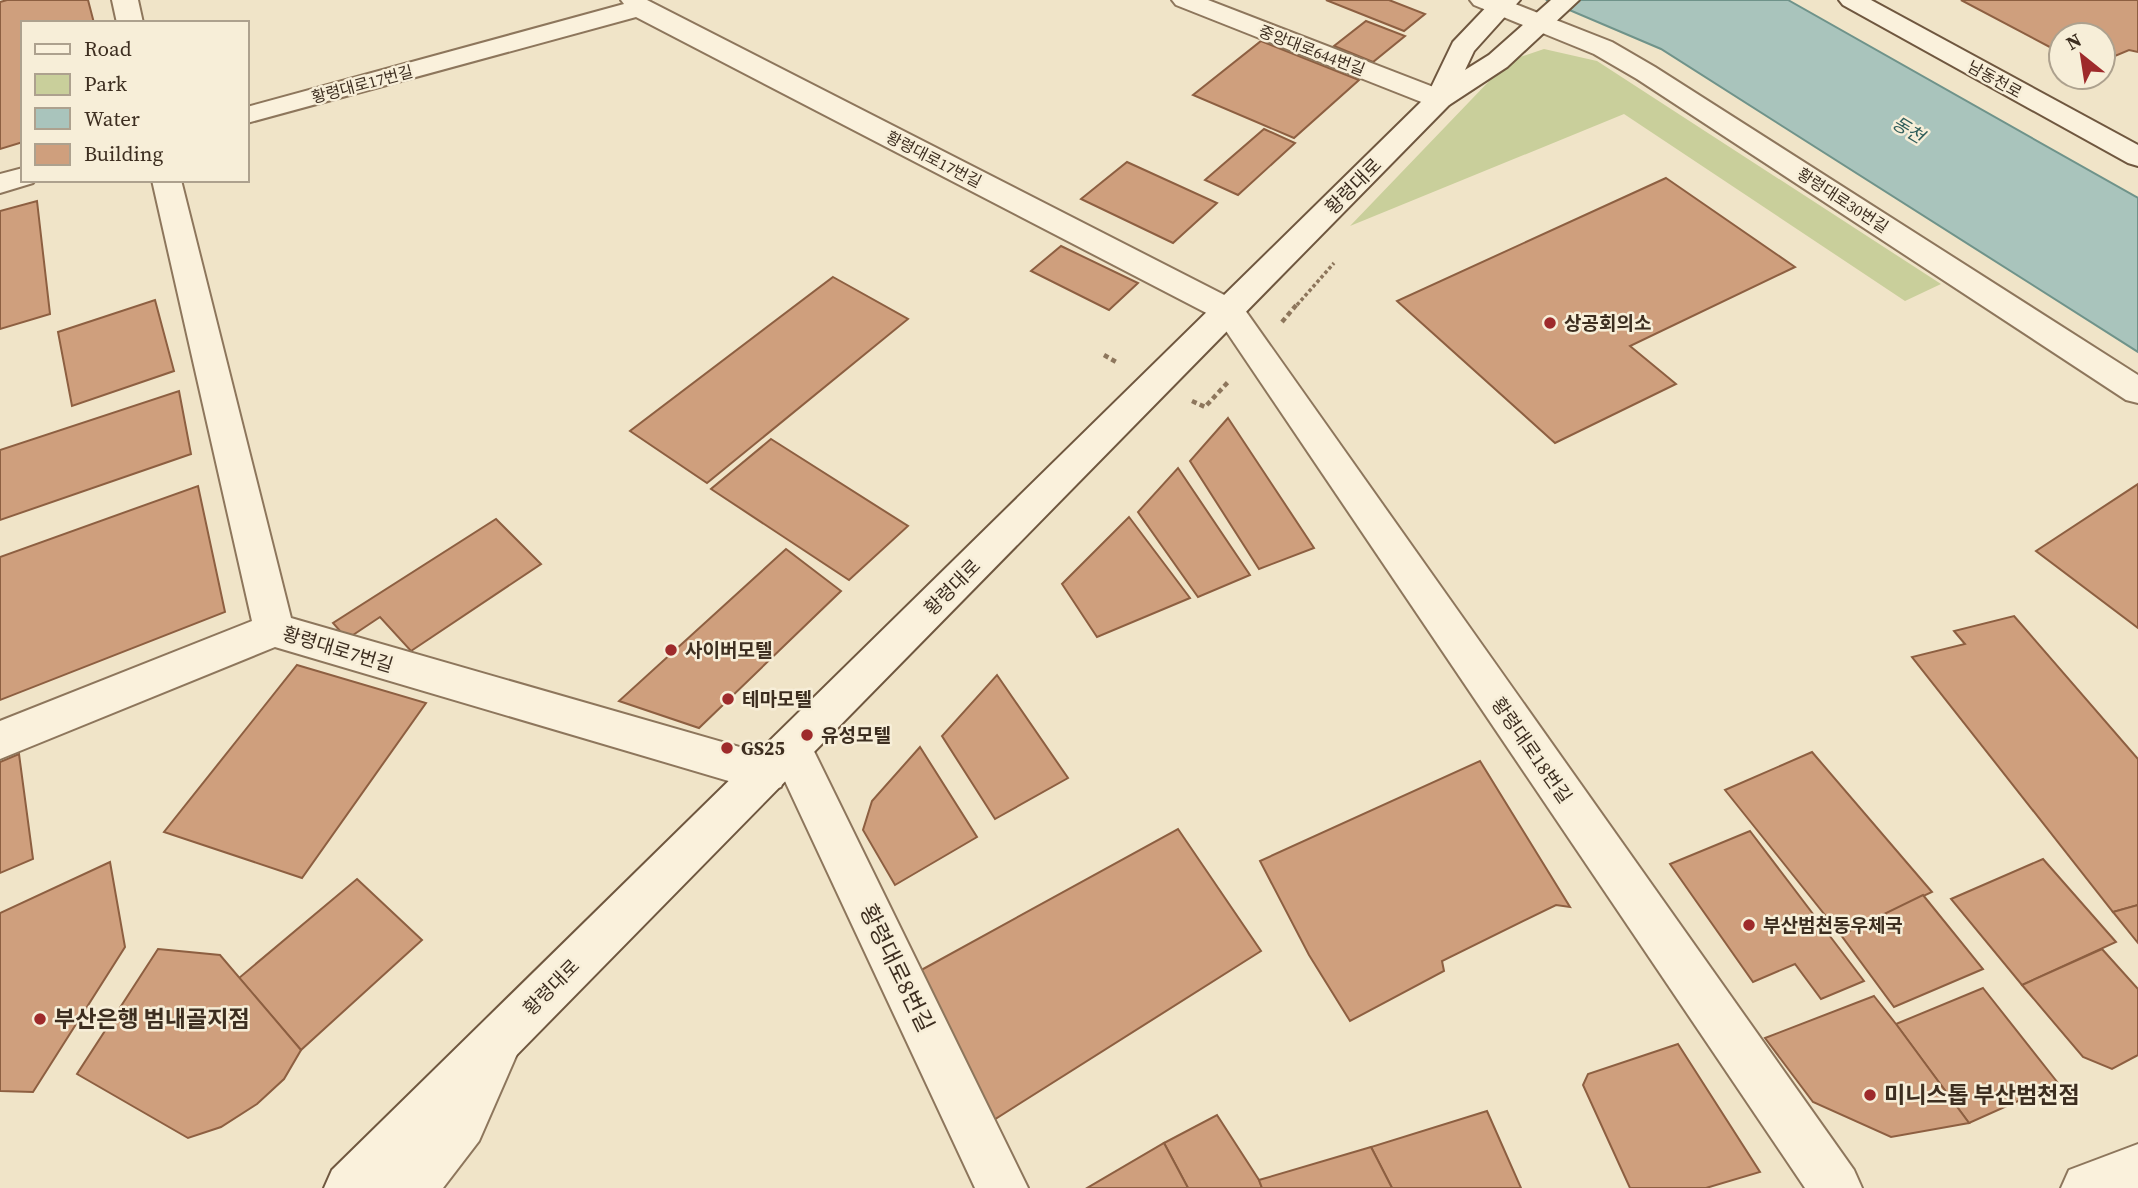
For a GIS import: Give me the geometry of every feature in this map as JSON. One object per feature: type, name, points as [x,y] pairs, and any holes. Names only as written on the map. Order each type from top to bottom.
[{"type":"street","points":[[125,0],[130,21]]},
{"type":"street","name":"중앙대로644번길","points":[[1185,0],[1439,99]]},
{"type":"street","name":"남동천로","points":[[1852,0],[2138,157]]},
{"type":"street","points":[[1439,99],[1462,48],[1497,2],[1553,11]]},
{"type":"street","name":"황령대로17번길","points":[[248,115],[636,4],[1229,311]]},
{"type":"street","name":"황령대로","points":[[350,1188],[1439,99],[1498,61],[1553,11]]},
{"type":"street","name":"황령대로30번길","points":[[1553,11],[1603,48],[1646,73],[2138,391]]},
{"type":"street","points":[[0,184],[21,178]]},
{"type":"street","name":"황령대로7번길","points":[[166,182],[274,629],[681,750],[778,760]]},
{"type":"street","name":"황령대로18번길","points":[[1229,311],[1836,1188]]},
{"type":"street","points":[[0,740],[274,629]]},
{"type":"street","name":"황령대로8번길","points":[[778,760],[1002,1188]]},
{"type":"street","points":[[410,1188],[461,1123],[499,1038]]},
{"type":"street","points":[[2087,1188],[2138,1170]]},
{"type":"green space","points":[[1544,49],[1597,61],[1941,284],[1905,301],[1624,114],[1350,226],[1494,76],[1517,58]]},
{"type":"water","name":"동천","points":[[1546,0],[1788,0],[2138,198],[2138,352],[1661,49]]},
{"type":"building","points":[[88,0],[93,21],[21,21],[21,143],[0,149],[0,2]]},
{"type":"building","points":[[1326,0],[1389,0],[1425,14],[1404,31]]},
{"type":"building","points":[[1961,0],[2138,0],[2138,52],[2129,50],[2117,55],[2117,21],[2047,21],[2047,46]]},
{"type":"building","points":[[1366,21],[1405,36],[1373,62],[1334,46]]},
{"type":"building","points":[[1261,41],[1359,80],[1294,138],[1193,95]]},
{"type":"building","points":[[1264,129],[1295,143],[1238,195],[1205,180]]},
{"type":"building","points":[[1127,162],[1217,203],[1173,243],[1081,199]]},
{"type":"building","name":"상공회의소","points":[[1666,178],[1795,267],[1630,346],[1676,384],[1555,443],[1397,301]]},
{"type":"building","points":[[37,201],[50,314],[0,329],[0,211]]},
{"type":"building","points":[[1061,246],[1138,283],[1109,310],[1031,271]]},
{"type":"building","points":[[833,277],[908,319],[707,483],[630,431]]},
{"type":"building","points":[[155,300],[174,371],[72,406],[58,332]]},
{"type":"building","points":[[179,391],[191,454],[0,520],[0,450]]},
{"type":"building","points":[[1228,418],[1314,548],[1259,569],[1190,461]]},
{"type":"building","points":[[771,439],[908,526],[849,580],[711,489]]},
{"type":"building","points":[[1178,468],[1250,575],[1198,597],[1138,512]]},
{"type":"building","points":[[2138,484],[2138,628],[2036,551]]},
{"type":"building","points":[[198,486],[225,612],[0,700],[0,557]]},
{"type":"building","points":[[1129,517],[1190,598],[1097,637],[1062,584]]},
{"type":"building","points":[[496,519],[541,564],[411,651],[380,617],[347,639],[333,623]]},
{"type":"building","points":[[786,549],[841,591],[699,728],[619,701]]},
{"type":"building","points":[[2014,616],[2138,759],[2138,905],[2113,912],[1912,657],[1965,644],[1954,631]]},
{"type":"building","points":[[297,665],[426,703],[302,878],[164,832]]},
{"type":"building","points":[[997,675],[1068,778],[995,819],[942,736]]},
{"type":"building","points":[[920,747],[977,837],[895,885],[863,830],[872,801]]},
{"type":"building","points":[[1812,752],[1932,892],[1841,935],[1725,790]]},
{"type":"building","points":[[19,754],[33,859],[0,873],[0,762]]},
{"type":"building","points":[[1480,761],[1570,907],[1556,905],[1442,961],[1444,971],[1350,1021],[1309,955],[1260,861]]},
{"type":"building","points":[[1178,829],[1261,951],[989,1123],[914,974]]},
{"type":"building","points":[[1750,831],[1864,981],[1821,999],[1795,964],[1753,982],[1670,864]]},
{"type":"building","points":[[2043,859],[2116,942],[2022,985],[1951,899]]},
{"type":"building","name":"부산은행 범내골지점","points":[[110,862],[125,947],[33,1092],[0,1091],[0,913]]},
{"type":"building","points":[[357,879],[422,940],[301,1050],[239,978]]},
{"type":"building","points":[[1923,895],[1983,969],[1894,1007],[1841,935]]},
{"type":"building","points":[[2138,905],[2138,943],[2113,912]]},
{"type":"building","points":[[158,949],[220,955],[301,1050],[284,1079],[257,1104],[221,1127],[188,1138],[77,1074]]},
{"type":"building","points":[[2102,949],[2138,989],[2138,1055],[2112,1069],[2083,1057],[2022,985]]},
{"type":"building","points":[[1983,988],[2058,1083],[1969,1123],[1896,1024]]},
{"type":"building","points":[[1874,996],[1969,1123],[1891,1137],[1813,1102],[1765,1038]]},
{"type":"building","points":[[1678,1044],[1760,1172],[1706,1188],[1630,1188],[1583,1085],[1588,1074]]},
{"type":"building","points":[[1487,1111],[1521,1188],[1392,1188],[1371,1147]]},
{"type":"building","points":[[1217,1115],[1262,1188],[1188,1188],[1164,1143]]},
{"type":"building","points":[[1164,1143],[1188,1188],[1087,1188]]},
{"type":"building","points":[[1371,1147],[1392,1188],[1262,1188],[1259,1180]]},
{"type":"place","name":"상공회의소","points":[[1550,323]]},
{"type":"place","name":"사이버모텔","points":[[671,650]]},
{"type":"place","name":"테마모텔","points":[[728,699]]},
{"type":"place","name":"유성모텔","points":[[807,735]]},
{"type":"place","name":"GS25","points":[[727,748]]},
{"type":"place","name":"부산범천동우체국","points":[[1749,925]]},
{"type":"place","name":"부산은행 범내골지점","points":[[40,1019]]},
{"type":"place","name":"미니스톱 부산범천점","points":[[1870,1095]]}]
